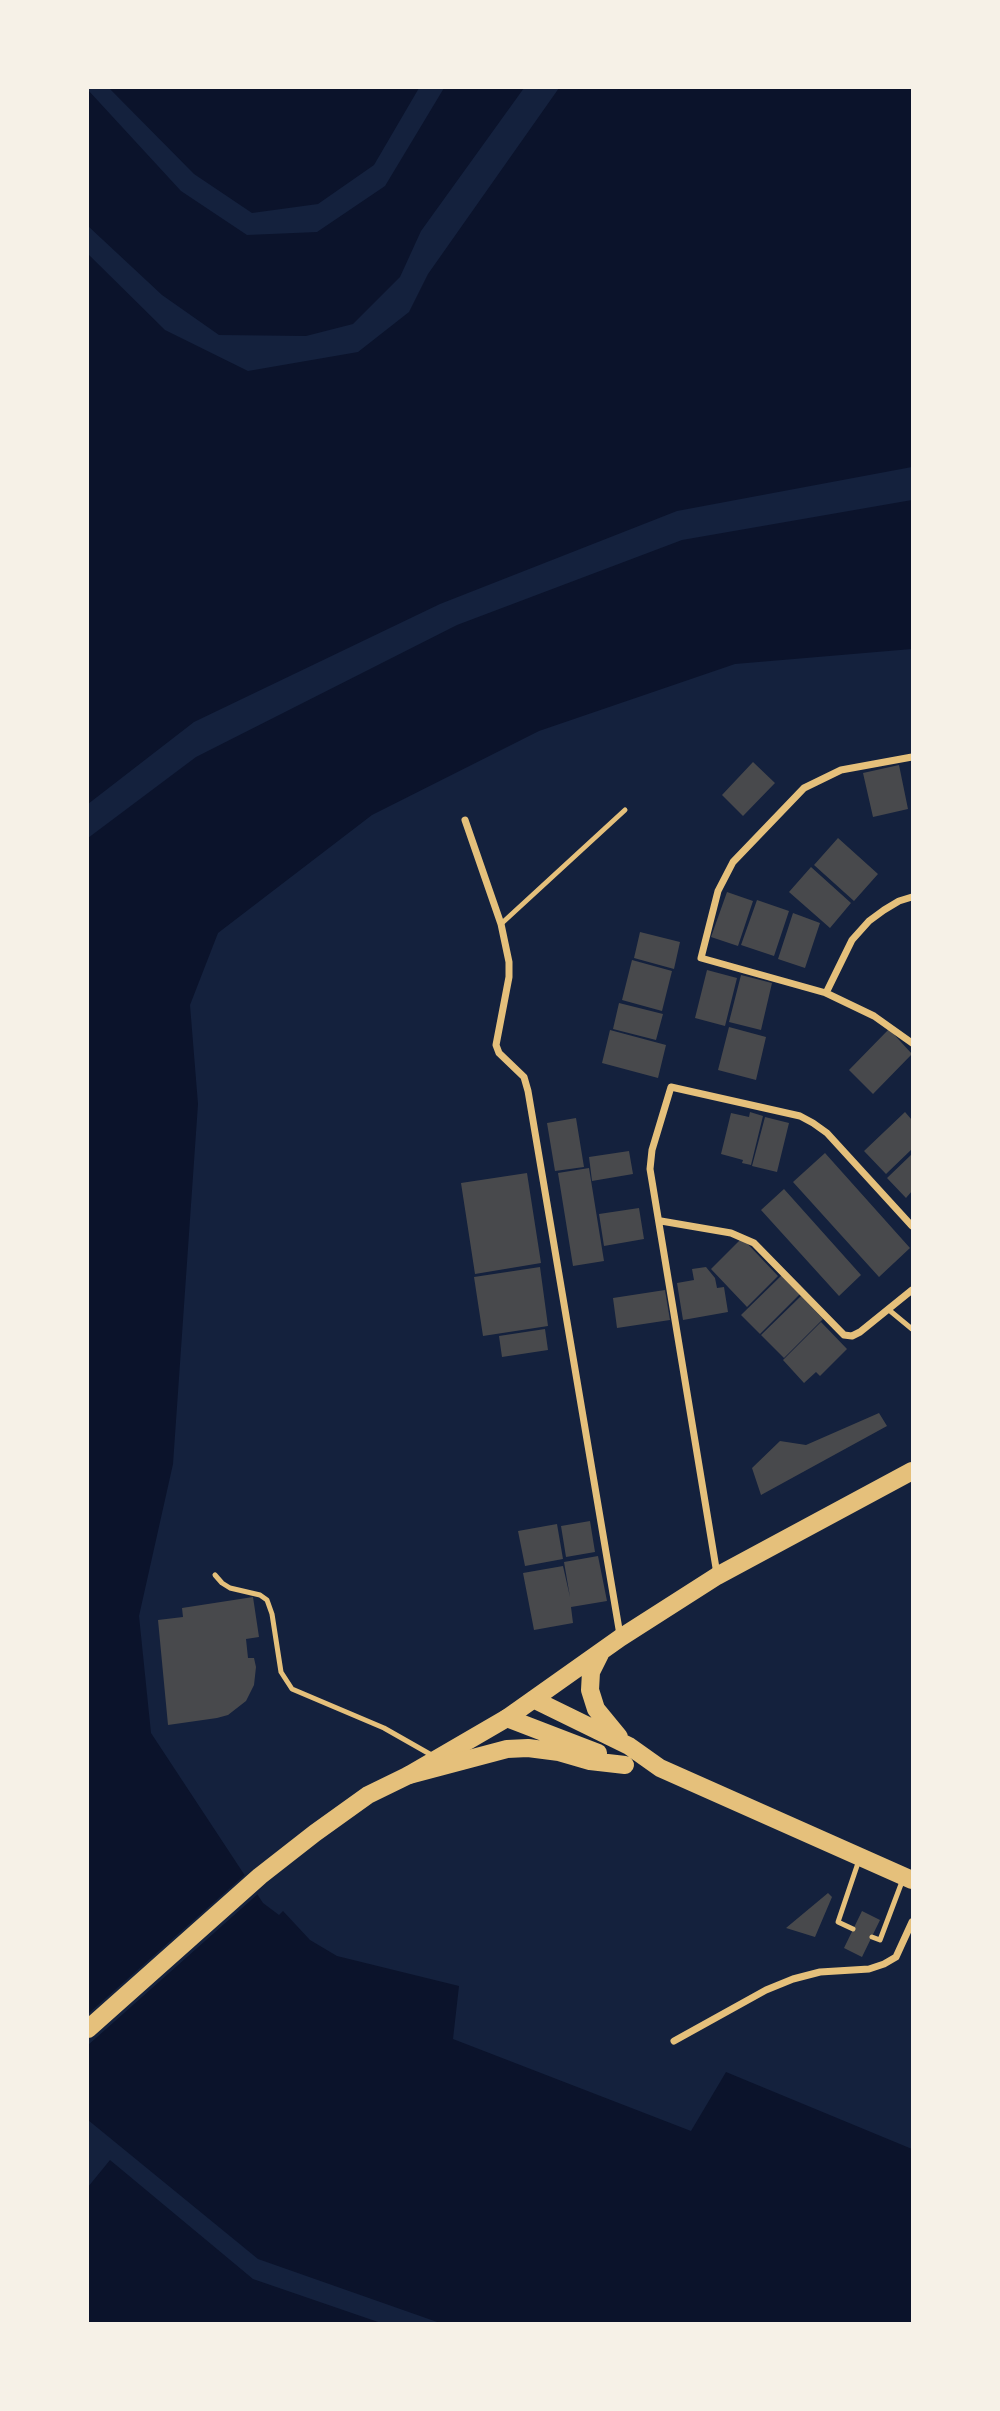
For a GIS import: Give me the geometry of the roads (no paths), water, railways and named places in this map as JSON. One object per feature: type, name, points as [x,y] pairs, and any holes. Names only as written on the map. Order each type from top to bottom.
[{"type":"main road","points":[[88,2029],[260,1876],[368,1795],[409,1775],[507,1718],[620,1638],[717,1576],[912,1473]]},
{"type":"main road","points":[[601,1653],[591,1672],[590,1690],[596,1709],[611,1730],[629,1746],[660,1768],[908,1878]]},
{"type":"main road","points":[[534,1700],[629,1746]]},
{"type":"main road","points":[[507,1718],[625,1765]]},
{"type":"main road","points":[[409,1775],[485,1754],[528,1748],[559,1752],[590,1761],[660,1768]]},
{"type":"street","points":[[912,757],[841,770],[804,788],[733,862],[718,891],[701,958],[825,993],[874,1016],[912,1044]]},
{"type":"street","points":[[465,820],[501,924],[509,962],[509,977],[496,1045],[499,1054],[524,1077],[528,1091],[620,1638]]},
{"type":"street","points":[[825,993],[852,940],[860,930],[884,910],[912,897]]},
{"type":"street","points":[[717,1576],[661,1221],[650,1170],[652,1150],[671,1087],[800,1116],[813,1123],[827,1133],[912,1226]]},
{"type":"street","points":[[661,1221],[731,1233],[754,1243],[844,1335],[852,1336],[860,1332],[912,1290]]},
{"type":"street","points":[[674,2040],[766,1990],[793,1979],[820,1972],[869,1969],[884,1964],[896,1956],[903,1946],[912,1922]]},
{"type":"lane","points":[[501,924],[625,810]]},
{"type":"lane","points":[[889,1310],[912,1329]]},
{"type":"lane","points":[[215,1575],[230,1588],[260,1595],[267,1601],[272,1614],[281,1672],[292,1689],[384,1728],[438,1758]]},
{"type":"lane","points":[[853,1929],[838,1922],[860,1857]]},
{"type":"lane","points":[[872,1937],[880,1940],[908,1878]]},
{"type":"water","points":[[109,88],[419,88],[374,165],[318,204],[252,213],[194,174]]},
{"type":"water","points":[[444,88],[524,88],[421,231],[400,277],[353,324],[306,336],[219,335],[162,295],[88,226],[88,90],[181,191],[247,235],[317,232],[385,186]]},
{"type":"water","points":[[559,88],[912,88],[912,467],[677,511],[440,604],[194,722],[88,804],[88,254],[165,330],[248,371],[358,352],[409,312],[428,274]]},
{"type":"water","points":[[912,500],[912,649],[735,664],[539,731],[372,815],[218,933],[190,1005],[198,1104],[173,1464],[139,1616],[151,1733],[263,1903],[279,1915],[283,1911],[310,1940],[337,1956],[459,1986],[453,2039],[691,2131],[726,2072],[912,2149],[912,2323],[440,2323],[258,2259],[88,2120],[88,838],[196,757],[457,625],[682,540]]},
{"type":"water","points":[[110,2160],[253,2279],[381,2323],[88,2323],[88,2187]]}]
